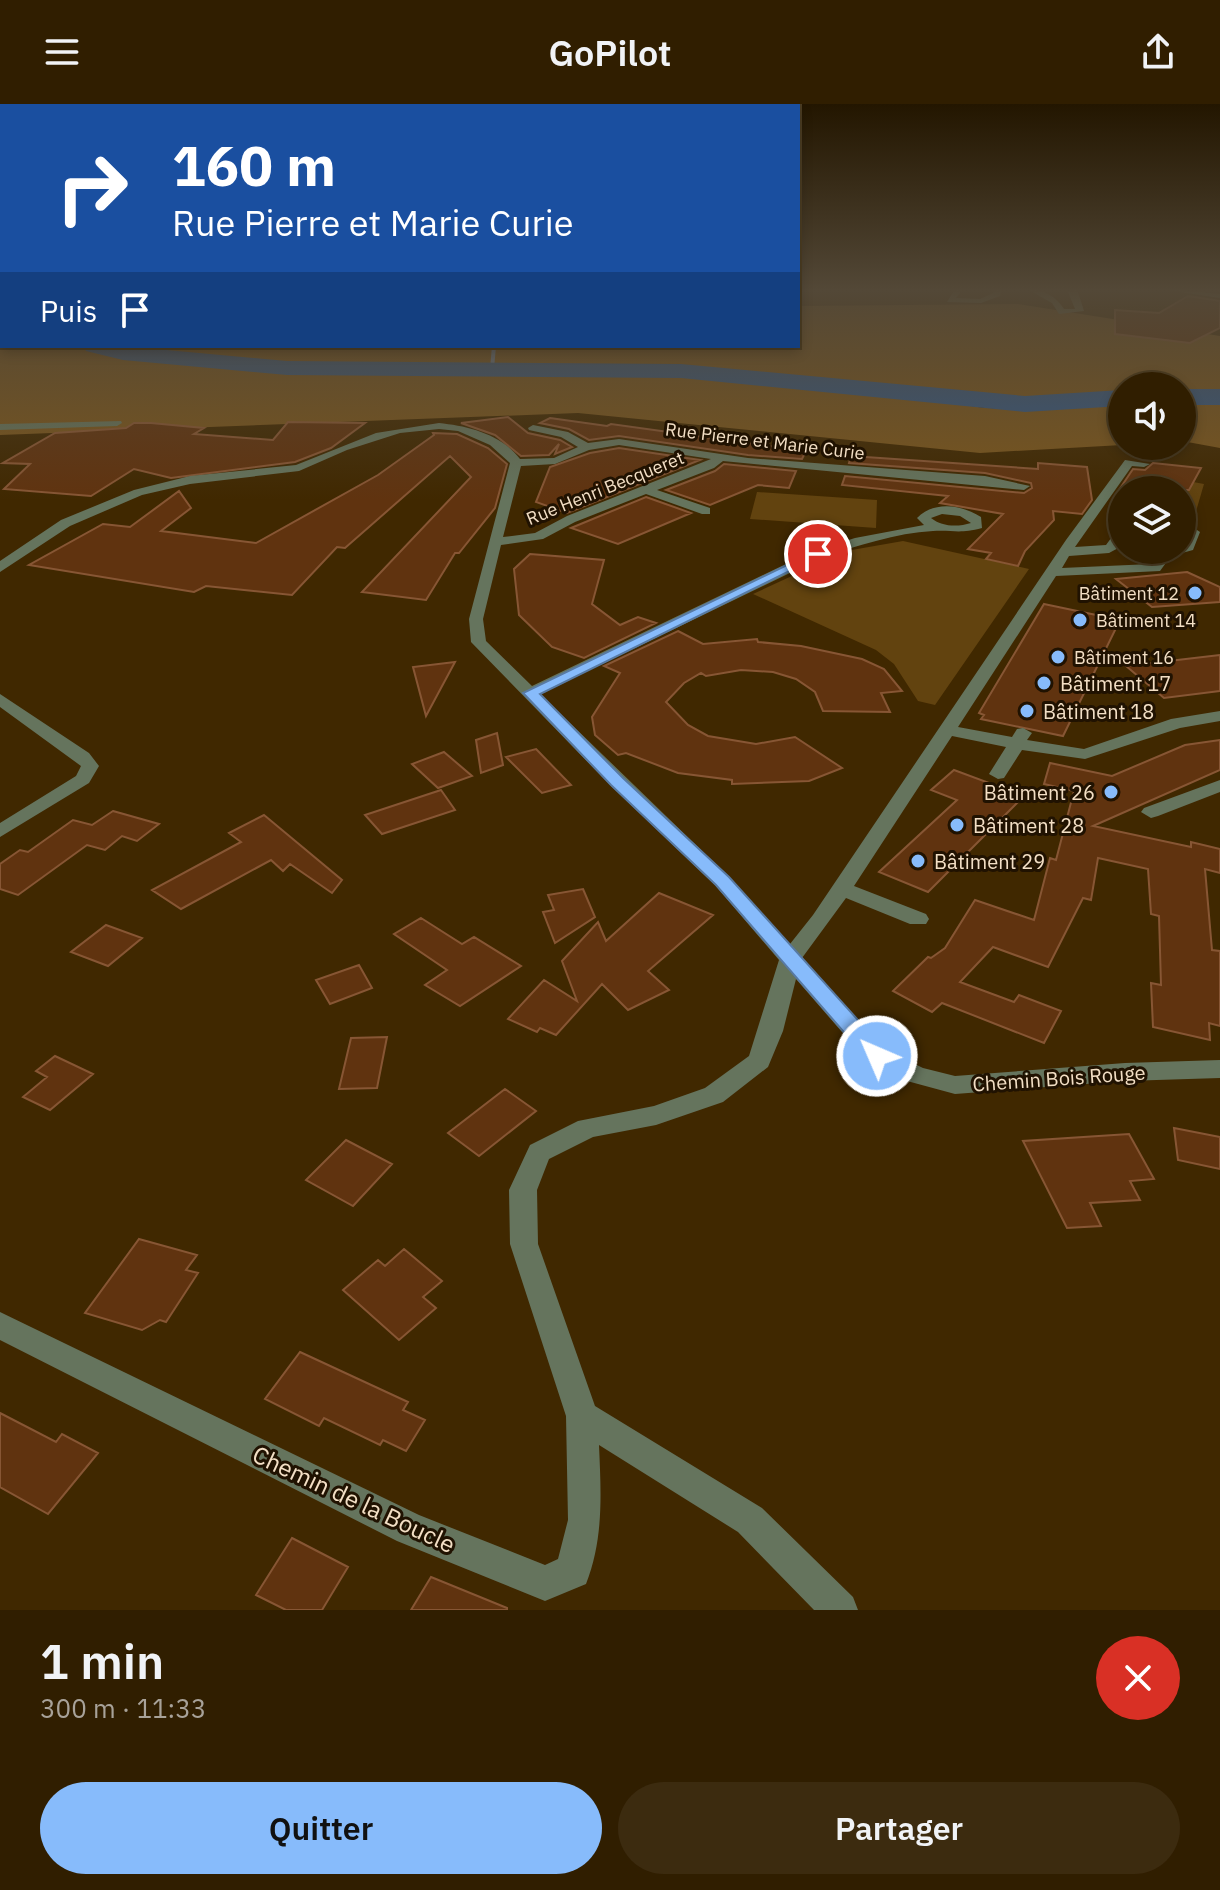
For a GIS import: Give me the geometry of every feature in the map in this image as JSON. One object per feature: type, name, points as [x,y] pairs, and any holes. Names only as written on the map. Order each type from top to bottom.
[{"type":"street","points":[[0,427],[117,423]]},
{"type":"street","points":[[0,568],[41,536],[78,515],[131,494],[190,480],[301,467],[358,443],[411,429],[466,427],[510,454],[516,463]]},
{"type":"street","points":[[533,428],[564,434],[586,447]]},
{"type":"street","name":"Rue Pierre et Marie Curie","points":[[516,463],[542,463],[576,454],[586,447],[619,442],[720,457],[1024,486]]},
{"type":"street","name":"Rue Henri Becqueret","points":[[498,542],[538,536],[571,519],[710,466],[720,457]]},
{"type":"street","points":[[791,957],[821,920],[1065,552],[1129,462],[1144,464]]},
{"type":"street","name":"Chemin Bois Rouge","points":[[516,463],[476,619],[479,642],[617,782],[722,881],[877,1056],[916,1075],[955,1085],[1125,1072],[1220,1069]]},
{"type":"street","name":"Rue Pierre et Marie Curie","points":[[941,478],[963,493],[964,506],[960,512]]},
{"type":"street","points":[[648,491],[706,511]]},
{"type":"street","points":[[530,693],[818,554],[855,542],[934,527],[960,530],[978,525],[971,515],[960,512],[926,514],[923,518],[934,527]]},
{"type":"street","points":[[1065,552],[1108,549]]},
{"type":"street","points":[[1053,572],[1155,568],[1158,564]]},
{"type":"street","points":[[0,699],[83,757],[90,766],[83,779],[0,831]]},
{"type":"street","points":[[948,730],[1020,738],[1064,753],[1085,754],[1177,723],[1220,716]]},
{"type":"street","points":[[998,774],[1020,738]]},
{"type":"street","points":[[1151,812],[1220,786]]},
{"type":"street","points":[[840,888],[918,919]]},
{"type":"street","name":"Chemin de la Boucle","points":[[0,1325],[409,1529],[545,1583],[573,1571],[585,1520],[582,1416],[524,1244],[523,1190],[539,1152],[587,1128],[656,1115],[714,1095],[759,1061],[771,1031],[791,957]]},
{"type":"street","points":[[582,1416],[750,1520],[840,1610]]},
{"type":"shaded area","points":[[0,359],[1220,359],[1220,394],[1196,394],[1196,372],[1108,372],[1108,394],[1014,397],[945,393],[941,397],[958,403],[1003,409],[1108,406],[1108,446],[980,453],[578,413],[0,435]]},
{"type":"shaded area","points":[[1196,405],[1220,405],[1220,448],[1196,444]]},
{"type":"shaded area","points":[[1196,482],[1204,484],[1196,511]]},
{"type":"shaded area","points":[[757,492],[877,500],[876,528],[750,519]]},
{"type":"shaded area","points":[[903,541],[1029,569],[935,705],[918,701],[894,664],[876,650],[753,594],[846,551]]},
{"type":"building","points":[[508,417],[528,433],[560,440],[572,447],[555,454],[559,444],[549,455],[521,456],[495,435],[461,423]]},
{"type":"building","points":[[550,418],[806,451],[802,459],[748,455],[619,436],[589,440],[569,429],[540,423]]},
{"type":"building","points":[[288,422],[365,423],[331,448],[295,462],[171,478],[134,469],[91,496],[4,489],[30,464],[3,463],[55,433],[151,423],[204,428],[194,434],[273,440]]},
{"type":"building","points":[[433,433],[457,434],[488,448],[507,464],[495,508],[459,553],[455,553],[426,600],[362,592],[471,477],[450,456],[345,548],[337,547],[292,595],[206,586],[194,592],[29,565],[103,524],[130,527],[179,491],[191,508],[161,531],[256,543],[378,475]]},
{"type":"building","points":[[619,448],[700,460],[567,513],[536,502],[550,467],[590,453]]},
{"type":"building","points":[[851,456],[1038,469],[1038,463],[1087,467],[1092,500],[1082,514],[1053,511],[1054,520],[1025,551],[1018,566],[986,559],[991,553],[968,549],[1003,514],[940,503],[948,496],[842,485],[845,476],[1024,493],[1032,488],[1031,483],[985,473],[849,463]]},
{"type":"building","points":[[1153,463],[1201,468],[1196,477],[1128,476],[1133,469],[1145,470]]},
{"type":"building","points":[[724,464],[796,471],[789,488],[758,485],[710,505],[666,490],[715,471]]},
{"type":"building","points":[[646,497],[691,513],[618,544],[571,528]]},
{"type":"building","points":[[530,554],[604,560],[592,604],[620,625],[638,617],[656,623],[584,658],[552,647],[519,615],[514,569]]},
{"type":"building","points":[[1187,572],[1220,587],[1220,602],[1152,607],[1116,579]]},
{"type":"building","points":[[1044,604],[1120,620],[1063,736],[981,719],[984,715],[979,713]]},
{"type":"building","points":[[678,631],[703,644],[757,639],[758,642],[801,646],[862,659],[884,669],[902,691],[881,693],[890,712],[823,711],[815,692],[796,679],[773,672],[741,670],[706,676],[701,673],[684,683],[666,702],[688,725],[708,736],[756,744],[795,737],[842,768],[809,781],[732,784],[732,780],[678,773],[626,753],[618,755],[595,735],[592,717],[620,673],[604,666]]},
{"type":"building","points":[[1220,655],[1220,691],[1164,698],[1126,666]]},
{"type":"building","points":[[455,662],[441,688],[426,716],[413,667]]},
{"type":"building","points":[[497,733],[503,765],[481,773],[476,740]]},
{"type":"building","points":[[1220,740],[1220,770],[1093,826],[1191,847],[1191,842],[1220,849],[1220,873],[1205,869],[1212,950],[1220,951],[1220,1026],[1209,1023],[1210,1040],[1153,1027],[1151,983],[1161,985],[1159,916],[1151,914],[1148,869],[1098,858],[1091,900],[1083,898],[1048,967],[993,947],[960,982],[1014,1002],[1019,995],[1061,1011],[1044,1043],[942,1003],[932,1012],[893,991],[928,957],[945,948],[975,900],[1034,920],[1050,858],[1056,860],[1074,791],[1044,784],[1050,763],[1112,776],[1185,745]]},
{"type":"building","points":[[536,749],[571,785],[542,793],[506,757]]},
{"type":"building","points":[[444,752],[472,776],[438,788],[412,764]]},
{"type":"building","points":[[954,770],[1024,796],[928,892],[879,872],[957,800],[931,790]]},
{"type":"building","points":[[441,790],[455,810],[382,834],[365,815]]},
{"type":"building","points":[[113,811],[159,824],[137,841],[122,836],[105,850],[87,845],[18,895],[0,889],[0,864],[20,850],[28,852],[73,820],[92,825]]},
{"type":"building","points":[[264,815],[342,880],[332,893],[290,864],[283,871],[271,860],[181,909],[152,890],[241,842],[229,833]]},
{"type":"building","points":[[583,889],[595,917],[555,943],[543,912],[554,910],[548,895]]},
{"type":"building","points":[[659,893],[713,915],[648,971],[669,990],[628,1010],[602,984],[556,1035],[540,1028],[537,1032],[508,1019],[544,980],[577,1001],[562,961],[598,922],[606,941]]},
{"type":"building","points":[[421,918],[462,944],[474,937],[521,966],[460,1006],[425,985],[447,970],[394,934]]},
{"type":"building","points":[[106,925],[142,938],[108,966],[71,952]]},
{"type":"building","points":[[359,965],[372,988],[330,1004],[316,980]]},
{"type":"building","points":[[387,1037],[377,1088],[339,1089],[351,1038]]},
{"type":"building","points":[[55,1056],[93,1074],[50,1110],[23,1097],[47,1077],[36,1071]]},
{"type":"building","points":[[505,1089],[536,1111],[479,1156],[448,1133]]},
{"type":"building","points":[[1174,1128],[1220,1137],[1220,1169],[1178,1160]]},
{"type":"building","points":[[1129,1134],[1154,1179],[1130,1181],[1140,1200],[1090,1203],[1101,1226],[1067,1228],[1023,1141]]},
{"type":"building","points":[[346,1140],[392,1164],[353,1206],[306,1180]]},
{"type":"building","points":[[139,1239],[197,1255],[186,1270],[198,1273],[166,1322],[160,1320],[142,1330],[85,1313]]},
{"type":"building","points":[[404,1249],[442,1281],[423,1297],[436,1308],[399,1340],[343,1290],[378,1260],[385,1266]]},
{"type":"building","points":[[300,1352],[408,1402],[403,1410],[425,1420],[406,1451],[383,1440],[380,1445],[324,1418],[319,1426],[265,1399]]},
{"type":"building","points":[[0,1413],[56,1442],[62,1434],[98,1453],[48,1514],[0,1487]]},
{"type":"building","points":[[292,1538],[348,1567],[322,1610],[286,1610],[256,1595]]},
{"type":"building","points":[[431,1577],[507,1608],[507,1610],[411,1610]]},
{"type":"waterway","points":[[177,359],[287,368],[681,371],[1025,404],[1108,399]]},
{"type":"waterway","points":[[492,369],[493,359]]},
{"type":"waterway","points":[[1196,397],[1220,397]]},
{"type":"place","name":"Bâtiment 12","points":[[1195,593]]},
{"type":"place","name":"Bâtiment 14","points":[[1080,620]]},
{"type":"place","name":"Bâtiment 16","points":[[1058,657]]},
{"type":"place","name":"Bâtiment 17","points":[[1044,683]]},
{"type":"place","name":"Bâtiment 18","points":[[1027,711]]},
{"type":"place","name":"Bâtiment 26","points":[[1111,792]]},
{"type":"place","name":"Bâtiment 28","points":[[957,825]]},
{"type":"place","name":"Bâtiment 29","points":[[918,861]]},
{"type":"route","points":[[818,554],[530,693],[617,782],[722,881],[877,1056]]}]
